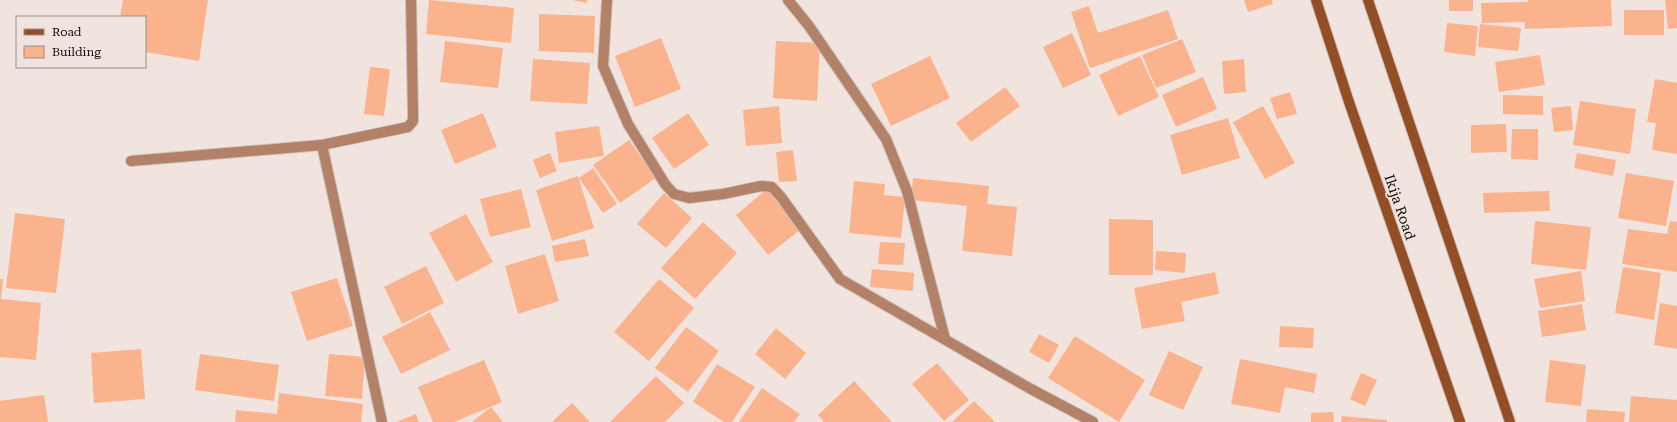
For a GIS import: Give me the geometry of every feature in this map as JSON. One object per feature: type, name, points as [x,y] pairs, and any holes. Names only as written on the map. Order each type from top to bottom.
[{"type":"street","points":[[131,161],[322,145],[408,127],[413,121],[411,0]]},
{"type":"street","points":[[607,0],[603,66],[628,124],[665,184],[674,194],[690,198],[723,194],[761,186],[772,187],[785,202],[840,279],[1029,388],[1093,422]]},
{"type":"street","points":[[788,0],[809,26],[886,139],[907,191],[945,339]]},
{"type":"street","name":"Ikija Road","points":[[1316,0],[1349,102],[1460,422]]},
{"type":"street","points":[[1368,0],[1510,422]]},
{"type":"street","points":[[322,145],[382,422]]},
{"type":"building","points":[[123,0],[208,0],[199,61],[146,52],[146,16],[120,16]]},
{"type":"building","points":[[429,0],[514,8],[511,43],[426,34]]},
{"type":"building","points":[[572,0],[587,0],[587,3]]},
{"type":"building","points":[[1244,0],[1272,0],[1273,4],[1248,12]]},
{"type":"building","points":[[1449,0],[1473,0],[1473,11],[1449,11]]},
{"type":"building","points":[[1528,0],[1611,0],[1612,26],[1525,29],[1525,22],[1482,23],[1481,3],[1528,2]]},
{"type":"building","points":[[1665,0],[1677,0],[1677,28],[1668,29]]},
{"type":"building","points":[[1089,6],[1098,33],[1168,10],[1178,39],[1090,68],[1071,12]]},
{"type":"building","points":[[1624,10],[1664,10],[1664,35],[1624,35]]},
{"type":"building","points":[[539,14],[595,16],[594,53],[539,51]]},
{"type":"building","points":[[1447,23],[1478,26],[1475,56],[1444,52]]},
{"type":"building","points":[[1480,24],[1521,28],[1518,51],[1478,47]]},
{"type":"building","points":[[1072,33],[1091,75],[1063,88],[1043,47]]},
{"type":"building","points":[[661,38],[681,89],[635,107],[615,56]]},
{"type":"building","points":[[1182,39],[1196,72],[1156,88],[1142,55]]},
{"type":"building","points":[[445,41],[503,48],[498,88],[440,82]]},
{"type":"building","points":[[776,41],[820,43],[817,101],[773,98]]},
{"type":"building","points":[[1540,55],[1545,85],[1499,92],[1495,62]]},
{"type":"building","points":[[930,56],[950,98],[891,126],[871,84]]},
{"type":"building","points":[[1140,56],[1159,97],[1118,116],[1099,75]]},
{"type":"building","points":[[533,59],[590,63],[587,104],[530,101]]},
{"type":"building","points":[[1244,59],[1246,92],[1224,94],[1222,61]]},
{"type":"building","points":[[370,67],[390,69],[384,116],[364,114]]},
{"type":"building","points":[[1203,77],[1217,109],[1176,127],[1162,95]]},
{"type":"building","points":[[1655,79],[1677,83],[1677,154],[1652,150],[1656,123],[1647,122]]},
{"type":"building","points":[[1005,87],[1020,106],[971,142],[956,123]]},
{"type":"building","points":[[1290,92],[1297,114],[1277,119],[1270,98]]},
{"type":"building","points":[[1503,95],[1543,96],[1543,115],[1503,114]]},
{"type":"building","points":[[1580,101],[1636,109],[1630,154],[1573,145]]},
{"type":"building","points":[[779,106],[782,143],[746,146],[743,110]]},
{"type":"building","points":[[1263,106],[1295,163],[1265,179],[1233,122]]},
{"type":"building","points":[[1571,106],[1573,130],[1554,132],[1551,108]]},
{"type":"building","points":[[483,113],[497,147],[455,164],[441,130]]},
{"type":"building","points":[[688,113],[709,145],[674,169],[652,138]]},
{"type":"building","points":[[1228,118],[1240,158],[1182,175],[1170,135]]},
{"type":"building","points":[[1506,124],[1507,152],[1471,153],[1471,125]]},
{"type":"building","points":[[599,126],[604,156],[559,163],[555,132]]},
{"type":"building","points":[[1512,129],[1538,129],[1538,160],[1511,159]]},
{"type":"building","points":[[629,140],[656,178],[620,203],[593,165]]},
{"type":"building","points":[[793,150],[797,181],[779,182],[776,152]]},
{"type":"building","points":[[550,153],[557,171],[540,178],[533,160]]},
{"type":"building","points":[[1577,153],[1616,160],[1613,176],[1574,168]]},
{"type":"building","points":[[593,168],[617,204],[603,213],[579,178]]},
{"type":"building","points":[[1626,173],[1674,181],[1666,226],[1618,218]]},
{"type":"building","points":[[578,176],[594,228],[552,241],[536,190]]},
{"type":"building","points":[[913,178],[989,186],[987,204],[1017,207],[1012,256],[962,251],[967,206],[911,200]]},
{"type":"building","points":[[854,181],[885,184],[884,195],[905,197],[901,238],[849,233]]},
{"type":"building","points":[[521,189],[531,227],[490,237],[480,199]]},
{"type":"building","points":[[767,189],[800,230],[768,255],[736,215]]},
{"type":"building","points":[[1549,191],[1550,211],[1484,213],[1483,193]]},
{"type":"building","points":[[664,193],[692,218],[666,248],[637,224]]},
{"type":"building","points":[[15,213],[65,219],[56,293],[6,288]]},
{"type":"building","points":[[466,214],[493,262],[456,282],[429,233]]},
{"type":"building","points":[[1109,219],[1153,220],[1153,275],[1109,275]]},
{"type":"building","points":[[1535,221],[1591,227],[1586,270],[1531,264]]},
{"type":"building","points":[[1670,221],[1677,222],[1677,272],[1622,264],[1628,229],[1667,234]]},
{"type":"building","points":[[703,222],[737,253],[695,299],[661,268]]},
{"type":"building","points":[[585,239],[589,256],[555,262],[552,246]]},
{"type":"building","points":[[880,242],[905,243],[903,265],[878,264]]},
{"type":"building","points":[[1156,251],[1186,253],[1185,273],[1155,270]]},
{"type":"building","points":[[545,254],[559,301],[518,314],[505,266]]},
{"type":"building","points":[[426,266],[444,303],[402,324],[384,287]]},
{"type":"building","points":[[1623,267],[1661,273],[1654,320],[1615,313]]},
{"type":"building","points":[[872,269],[914,273],[913,291],[870,287]]},
{"type":"building","points":[[1581,271],[1585,301],[1540,308],[1534,279]]},
{"type":"building","points":[[1215,272],[1219,294],[1181,302],[1185,321],[1142,329],[1134,288]]},
{"type":"building","points":[[337,278],[353,326],[307,341],[291,292]]},
{"type":"building","points":[[0,279],[3,279],[1,299],[41,303],[36,360],[0,357]]},
{"type":"building","points":[[659,279],[694,308],[649,361],[614,332]]},
{"type":"building","points":[[1660,303],[1677,306],[1677,349],[1654,345]]},
{"type":"building","points":[[1582,304],[1586,330],[1542,337],[1538,311]]},
{"type":"building","points":[[430,312],[450,350],[401,374],[382,337]]},
{"type":"building","points":[[1280,326],[1314,328],[1313,348],[1279,347]]},
{"type":"building","points":[[686,327],[719,351],[688,392],[655,368]]},
{"type":"building","points":[[776,328],[806,353],[785,379],[755,354]]},
{"type":"building","points":[[1039,334],[1059,345],[1049,363],[1029,352]]},
{"type":"building","points":[[1075,336],[1145,380],[1119,422],[1048,378]]},
{"type":"building","points":[[141,349],[145,399],[94,403],[91,353]]},
{"type":"building","points":[[1169,351],[1203,367],[1183,410],[1149,395]]},
{"type":"building","points":[[200,354],[279,365],[274,401],[195,390]]},
{"type":"building","points":[[329,354],[365,357],[362,399],[325,396]]},
{"type":"building","points":[[1240,359],[1317,374],[1314,393],[1285,387],[1280,413],[1231,404]]},
{"type":"building","points":[[484,360],[502,402],[454,422],[433,422],[418,387]]},
{"type":"building","points":[[1550,360],[1586,365],[1581,406],[1545,402]]},
{"type":"building","points":[[937,363],[969,400],[944,421],[912,384]]},
{"type":"building","points":[[717,364],[755,387],[732,422],[724,422],[693,402]]},
{"type":"building","points":[[1361,373],[1377,380],[1365,406],[1350,399]]},
{"type":"building","points":[[656,376],[684,403],[665,422],[610,422]]},
{"type":"building","points":[[854,381],[892,422],[824,422],[818,415]]},
{"type":"building","points":[[762,388],[800,414],[794,422],[739,422]]},
{"type":"building","points":[[279,393],[363,404],[361,422],[235,422],[236,410],[277,414]]},
{"type":"building","points":[[44,395],[48,422],[0,422],[0,401]]},
{"type":"building","points":[[1631,396],[1677,400],[1677,422],[1629,422]]},
{"type":"building","points":[[974,401],[995,422],[952,422]]},
{"type":"building","points":[[572,403],[590,422],[552,422]]},
{"type":"building","points":[[491,407],[503,422],[472,422]]},
{"type":"building","points":[[1587,409],[1625,412],[1624,422],[1586,422]]},
{"type":"building","points":[[1333,412],[1334,422],[1311,422],[1311,413]]},
{"type":"building","points":[[416,414],[419,422],[396,422]]},
{"type":"building","points":[[1342,416],[1387,420],[1387,422],[1341,422]]}]
